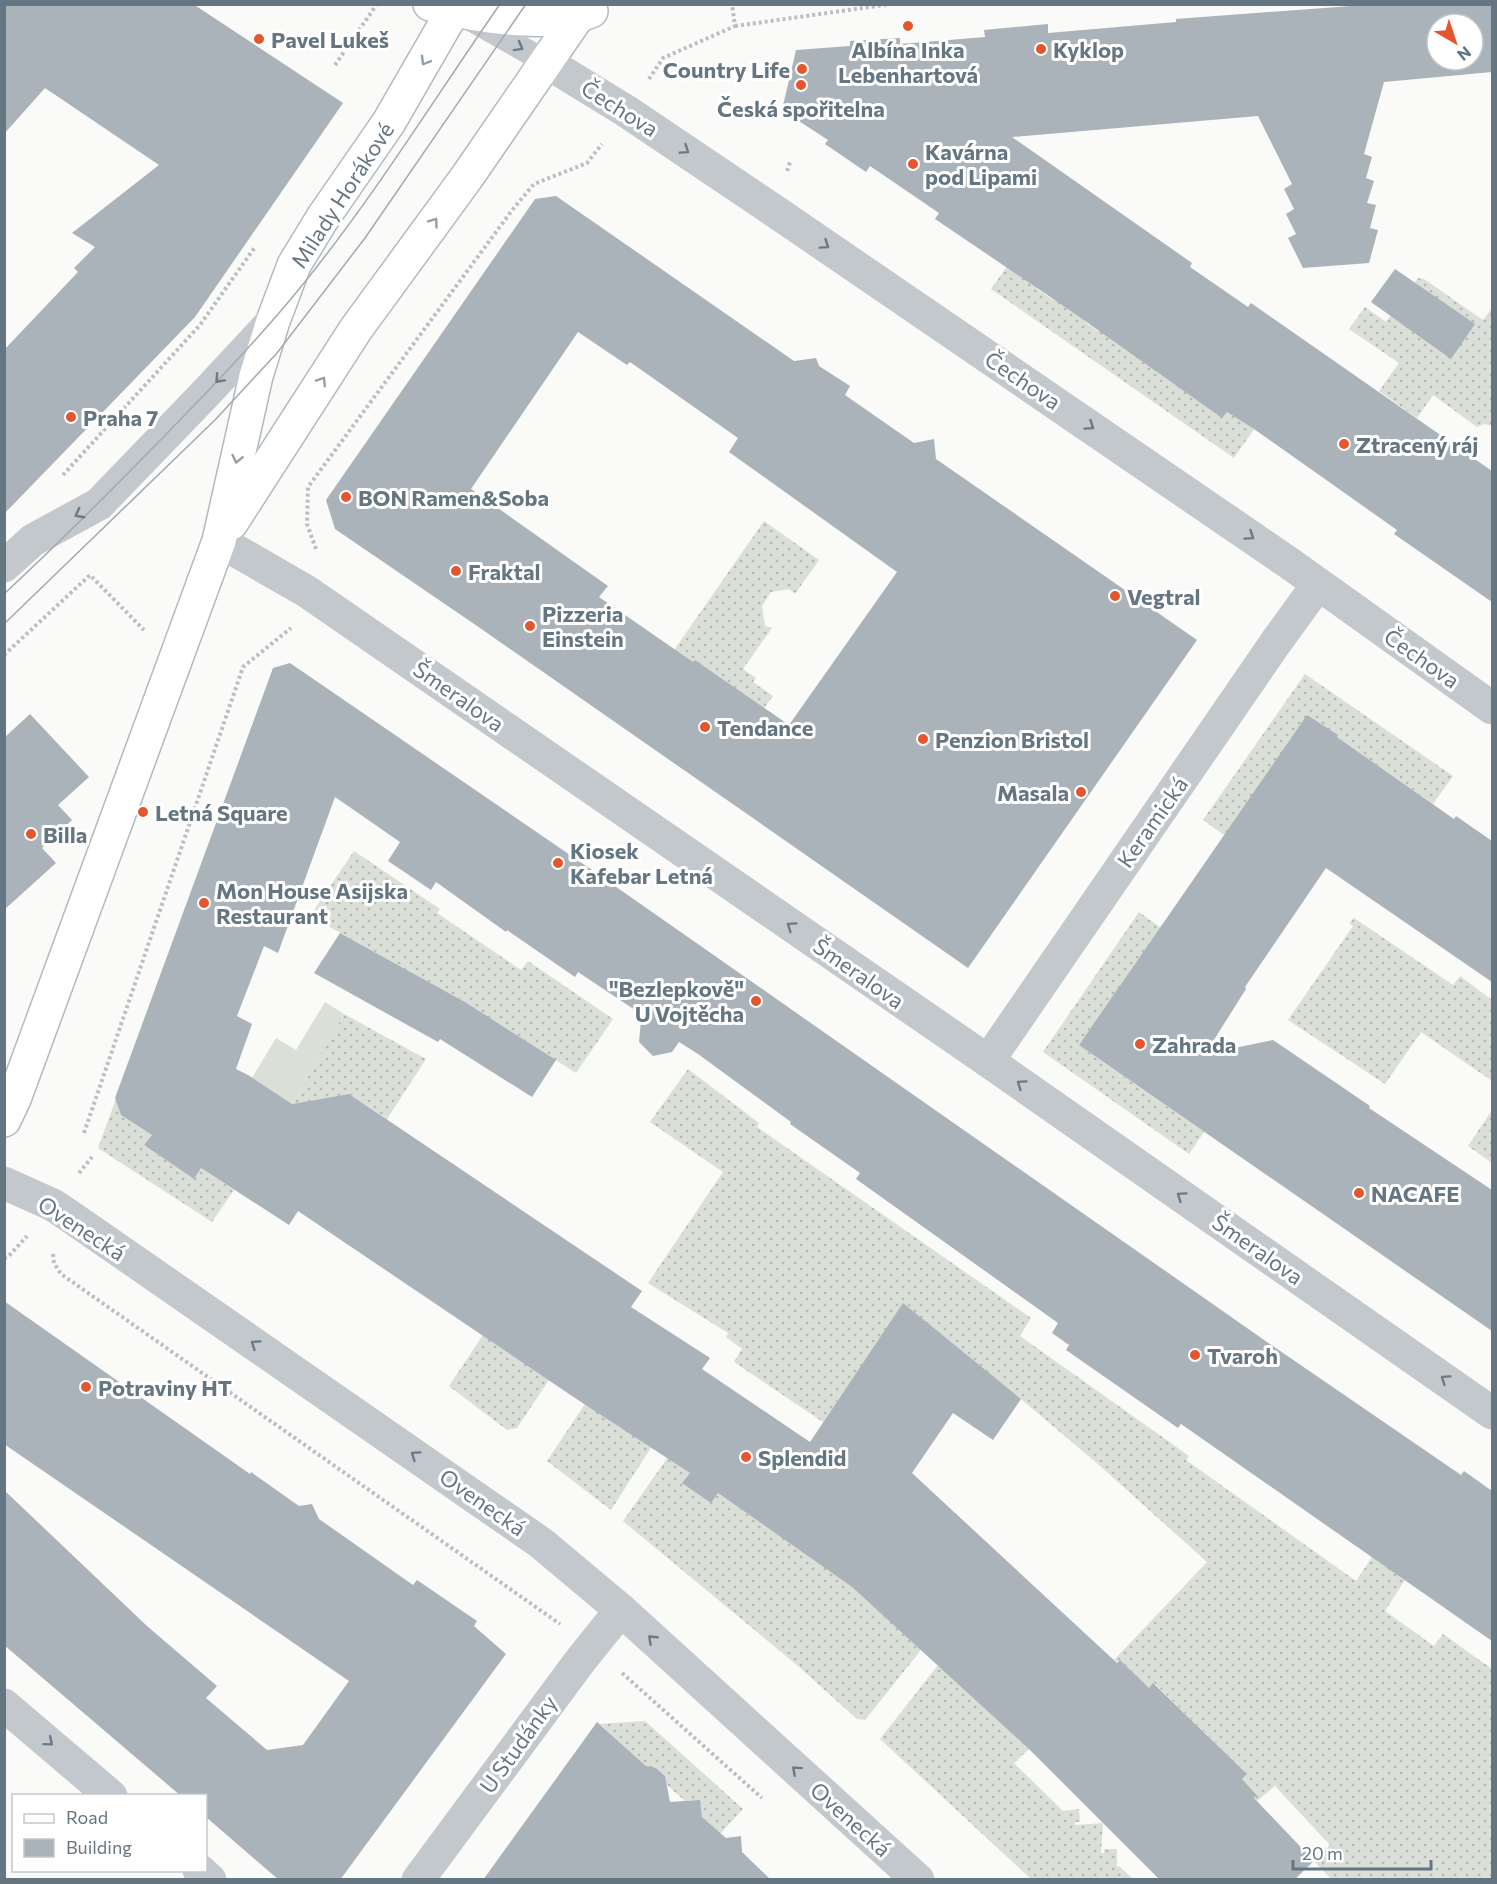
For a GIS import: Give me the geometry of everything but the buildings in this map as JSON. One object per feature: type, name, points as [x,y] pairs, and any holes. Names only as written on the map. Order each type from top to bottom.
[{"type":"main road","points":[[448,6],[516,20],[590,8]]},
{"type":"main road","name":"Milady Horákové","points":[[273,321],[294,265],[322,219],[389,122],[448,6]]},
{"type":"main road","points":[[219,541],[356,329],[467,177],[546,63],[590,8]]},
{"type":"main road","points":[[4,1120],[14,1099],[219,541],[256,376],[273,321]]},
{"type":"street","name":"Čechova","points":[[546,63],[626,111],[714,170],[1279,556],[1492,708]]},
{"type":"street","name":"Milady Horákové","points":[[4,566],[33,540],[99,504],[273,321]]},
{"type":"street","name":"Šmeralova","points":[[219,541],[306,591],[987,1060],[1492,1413]]},
{"type":"street","name":"Keramická","points":[[987,1060],[1318,584]]},
{"type":"street","name":"Ovenecká","points":[[4,1183],[53,1205],[541,1543],[621,1610],[918,1880]]},
{"type":"street","name":"U Studánky","points":[[418,1880],[580,1660],[621,1610]]},
{"type":"street","points":[[4,1704],[109,1794]]},
{"type":"lane","points":[[448,6],[546,63]]},
{"type":"path","points":[[335,65],[377,4]]},
{"type":"path","points":[[732,4],[735,26]]},
{"type":"path","points":[[644,87],[663,58],[735,26],[891,4]]},
{"type":"path","points":[[319,558],[307,524],[308,487],[513,209],[534,184],[587,163],[608,136]]},
{"type":"path","points":[[58,481],[200,325],[255,247]]},
{"type":"path","points":[[4,655],[90,575],[146,632]]},
{"type":"path","points":[[84,1133],[243,667],[294,625]]},
{"type":"path","points":[[53,1205],[51,1240],[54,1263],[62,1274],[592,1647],[765,1800]]},
{"type":"shaded area","points":[[1011,261],[1038,280],[1037,289],[1052,299],[1084,312],[1085,322],[1098,331],[1161,365],[1157,372],[1222,417],[1227,412],[1254,429],[1234,458],[991,289]]},
{"type":"shaded area","points":[[1418,278],[1424,279],[1483,320],[1492,308],[1492,426],[1485,424],[1477,427],[1433,395],[1417,418],[1379,391],[1399,363],[1349,329],[1365,307],[1386,322]]},
{"type":"shaded area","points":[[764,521],[819,560],[795,594],[789,589],[771,592],[762,606],[765,626],[772,628],[743,669],[756,678],[753,682],[773,696],[764,708],[695,660],[689,668],[670,656]]},
{"type":"shaded area","points":[[1305,674],[1453,776],[1433,804],[1337,737],[1338,735],[1224,835],[1203,820]]},
{"type":"shaded area","points":[[354,851],[440,909],[437,913],[521,970],[528,961],[613,1019],[576,1073],[465,1002],[310,916]]},
{"type":"shaded area","points":[[1139,912],[1161,928],[1079,1045],[1204,1132],[1189,1154],[1043,1052]]},
{"type":"shaded area","points":[[1354,918],[1453,985],[1460,976],[1492,1000],[1492,1081],[1421,1032],[1385,1084],[1288,1020],[1353,926],[1349,923]]},
{"type":"shaded area","points":[[325,1002],[344,1014],[292,1104],[252,1078],[276,1038],[296,1050]]},
{"type":"shaded area","points":[[344,1014],[426,1059],[387,1119],[349,1094],[292,1104]]},
{"type":"shaded area","points":[[688,1069],[759,1123],[757,1127],[1031,1318],[1020,1336],[1189,1456],[1186,1460],[1356,1581],[1372,1557],[1405,1580],[1385,1611],[1434,1646],[1443,1634],[1492,1669],[1492,1879],[1331,1879],[1314,1861],[1330,1845],[1275,1786],[1257,1801],[1254,1798],[1257,1794],[1242,1779],[1246,1773],[1154,1683],[1149,1688],[1120,1660],[1117,1662],[1114,1660],[1207,1562],[1099,1465],[903,1304],[823,1422],[734,1362],[742,1349],[726,1337],[728,1333],[648,1283],[723,1172],[650,1122]]},
{"type":"shaded area","points":[[116,1099],[121,1115],[152,1135],[144,1145],[193,1178],[201,1168],[234,1190],[212,1222],[98,1148]]},
{"type":"shaded area","points":[[1492,1110],[1492,1163],[1468,1146]]},
{"type":"shaded area","points":[[483,1335],[549,1380],[517,1428],[507,1430],[449,1386]]},
{"type":"shaded area","points":[[585,1404],[652,1446],[611,1510],[547,1461]]},
{"type":"shaded area","points":[[668,1457],[690,1473],[683,1482],[711,1502],[718,1493],[852,1587],[921,1650],[865,1720],[857,1719],[798,1666],[623,1521]]},
{"type":"shaded area","points":[[938,1665],[1029,1749],[1014,1763],[1063,1811],[1079,1809],[1080,1822],[1075,1822],[1075,1825],[1103,1823],[1101,1853],[1104,1853],[1104,1849],[1117,1849],[1117,1867],[1119,1866],[1133,1879],[1031,1879],[880,1739]]},
{"type":"shaded area","points":[[645,1721],[743,1809],[720,1834],[701,1816],[701,1808],[693,1800],[685,1801],[666,1784],[665,1776],[656,1768],[648,1768],[600,1724]]},
{"type":"tram line","points":[[4,594],[155,446],[289,302],[380,181],[500,4]]},
{"type":"tram line","points":[[4,624],[215,420],[277,353],[365,238],[526,4]]},
{"type":"place","name":"Albína Inka Lebenhartová","points":[[908,26]]},
{"type":"place","name":"Pavel Lukeš","points":[[259,39]]},
{"type":"place","name":"Kyklop","points":[[1041,49]]},
{"type":"place","name":"Country Life","points":[[802,69]]},
{"type":"place","name":"Česká spořitelna","points":[[801,85]]},
{"type":"place","name":"Kavárna pod Lipami","points":[[913,164]]},
{"type":"place","name":"Praha 7","points":[[71,417]]},
{"type":"place","name":"Ztracený ráj","points":[[1344,444]]},
{"type":"place","name":"BON Ramen&Soba","points":[[346,497]]},
{"type":"place","name":"Fraktal","points":[[456,571]]},
{"type":"place","name":"Vegtral","points":[[1115,596]]},
{"type":"place","name":"Pizzeria Einstein","points":[[530,626]]},
{"type":"place","name":"Tendance","points":[[705,727]]},
{"type":"place","name":"Penzion Bristol","points":[[923,739]]},
{"type":"place","name":"Masala","points":[[1081,792]]},
{"type":"place","name":"Letná Square","points":[[143,812]]},
{"type":"place","name":"Billa","points":[[31,834]]},
{"type":"place","name":"Kiosek Kafebar Letná","points":[[558,863]]},
{"type":"place","name":"Mon House Asijska Restaurant","points":[[204,903]]},
{"type":"place","name":"\"Bezlepkově\" U Vojtěcha","points":[[756,1001]]},
{"type":"place","name":"Zahrada","points":[[1140,1044]]},
{"type":"place","name":"NACAFE","points":[[1359,1193]]},
{"type":"place","name":"Tvaroh","points":[[1195,1355]]},
{"type":"place","name":"Potraviny HT","points":[[86,1387]]},
{"type":"place","name":"Splendid","points":[[746,1457]]}]
